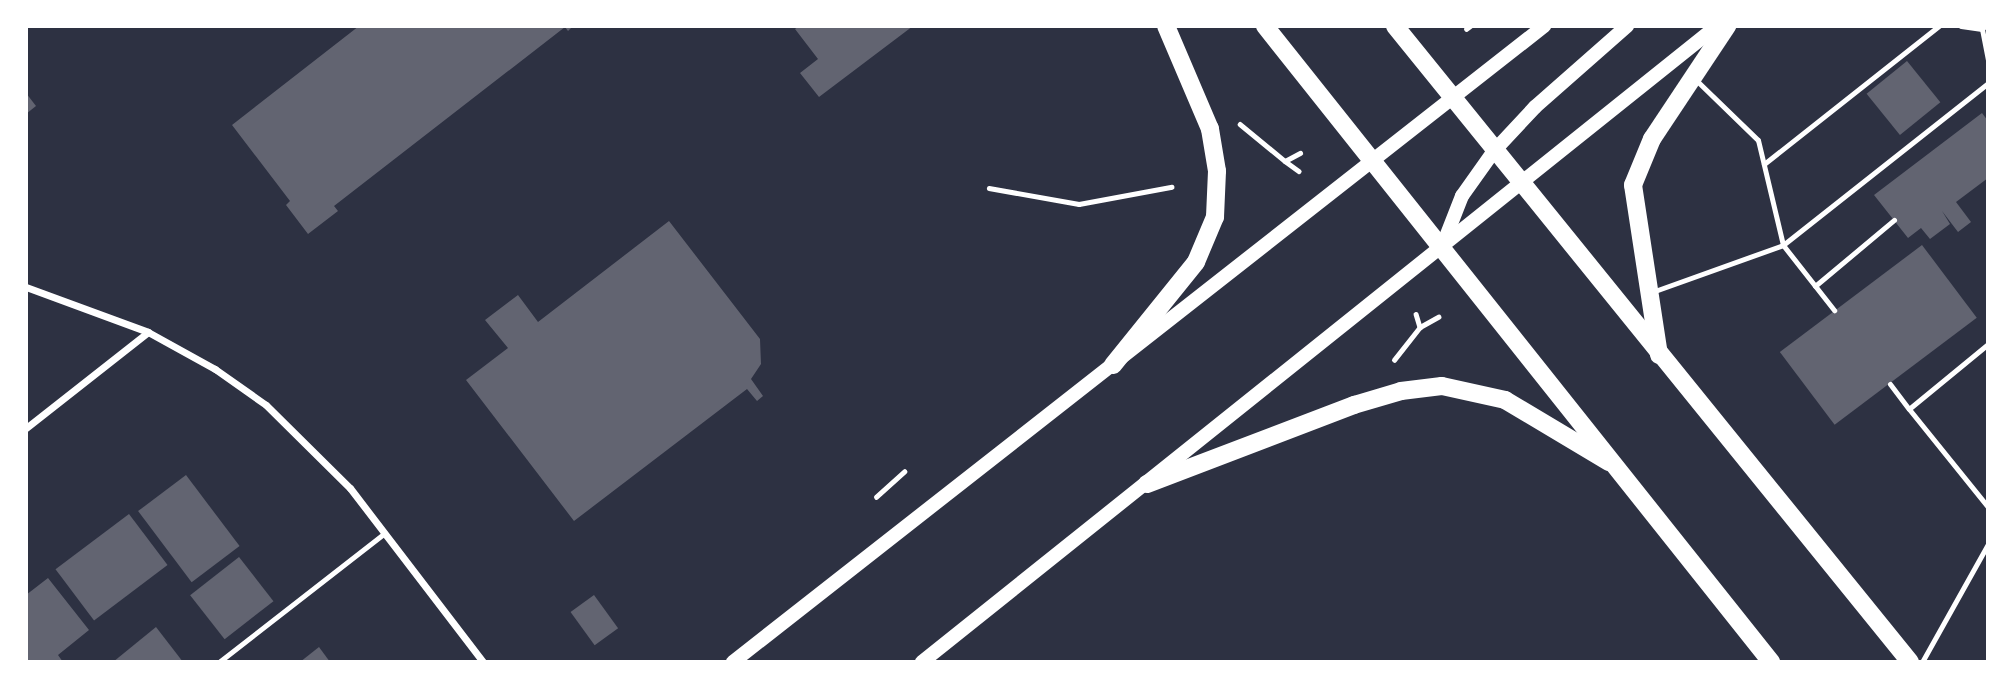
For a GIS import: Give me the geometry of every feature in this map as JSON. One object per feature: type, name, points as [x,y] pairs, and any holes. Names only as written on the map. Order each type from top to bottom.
[{"type":"main road","points":[[1113,365],[1196,262],[1215,217],[1217,171],[1210,129],[1166,26]]},
{"type":"main road","points":[[1265,26],[1619,467],[1770,662]]},
{"type":"main road","points":[[1395,26],[1519,183],[1910,662]]},
{"type":"main road","points":[[733,662],[1544,26]]},
{"type":"main road","points":[[1442,247],[1462,197],[1494,151],[1535,107],[1628,26]]},
{"type":"main road","points":[[922,662],[1717,26]]},
{"type":"main road","points":[[1659,355],[1633,185],[1653,139],[1727,26]]},
{"type":"main road","points":[[1147,484],[1354,405],[1401,391],[1442,386],[1505,400],[1619,467]]},
{"type":"street","points":[[26,287],[148,332],[215,369],[266,405],[307,441],[385,533],[483,662]]},
{"type":"street","points":[[26,428],[148,332]]},
{"type":"lane","points":[[1764,163],[1939,26]]},
{"type":"lane","points":[[1961,26],[1984,28],[1988,59]]},
{"type":"lane","points":[[1693,78],[1758,141],[1783,245],[1834,310]]},
{"type":"lane","points":[[1649,293],[1783,245],[1988,83]]},
{"type":"lane","points":[[1815,286],[1894,220]]},
{"type":"lane","points":[[1909,410],[1988,344]]},
{"type":"lane","points":[[1890,384],[1988,507]]},
{"type":"lane","points":[[219,662],[385,533]]},
{"type":"lane","points":[[1922,662],[1988,544]]},
{"type":"path","points":[[1237,123],[1258,135],[1299,171]]},
{"type":"path","points":[[1285,161],[1300,153]]},
{"type":"path","points":[[989,188],[1079,204],[1171,187]]},
{"type":"path","points":[[1416,314],[1420,327]]},
{"type":"path","points":[[1395,372],[1394,356],[1420,327],[1438,317]]},
{"type":"path","points":[[876,497],[904,472]]},
{"type":"building","points":[[359,26],[573,26],[568,31],[565,27],[334,206],[338,211],[308,234],[286,205],[290,201],[232,125]]},
{"type":"building","points":[[799,26],[913,26],[819,97],[800,73],[818,59],[795,29]]},
{"type":"building","points":[[1907,61],[1940,102],[1900,135],[1867,94]]},
{"type":"building","points":[[26,93],[36,106],[26,114]]},
{"type":"building","points":[[1982,113],[1988,121],[1988,178],[1956,202],[1971,222],[1958,232],[1942,211],[1950,224],[1930,239],[1921,228],[1908,238],[1874,195]]},
{"type":"building","points":[[669,221],[760,339],[761,364],[751,379],[763,396],[757,401],[747,389],[574,521],[466,380],[508,348],[485,320],[518,295],[538,322]]},
{"type":"building","points":[[1922,245],[1977,318],[1835,425],[1780,352]]},
{"type":"building","points":[[186,475],[240,546],[192,582],[138,511]]},
{"type":"building","points":[[129,514],[168,565],[94,620],[56,569]]},
{"type":"building","points":[[239,557],[273,601],[225,639],[190,595]]},
{"type":"building","points":[[48,578],[89,630],[58,655],[63,662],[26,662],[26,595]]},
{"type":"building","points":[[594,595],[618,628],[595,645],[571,612]]},
{"type":"building","points":[[156,627],[183,662],[113,662]]},
{"type":"building","points":[[319,647],[330,662],[300,662]]}]
